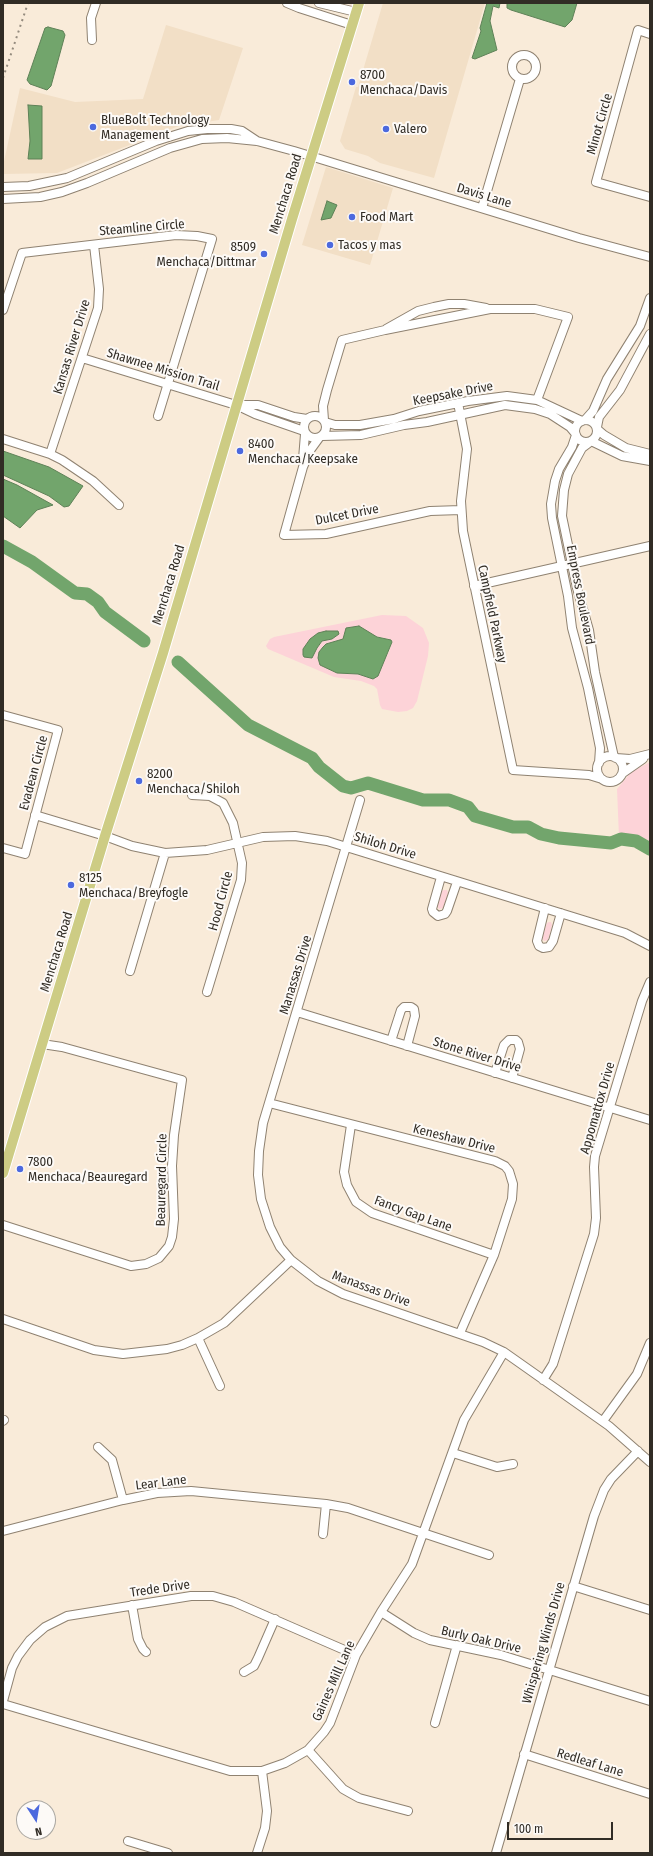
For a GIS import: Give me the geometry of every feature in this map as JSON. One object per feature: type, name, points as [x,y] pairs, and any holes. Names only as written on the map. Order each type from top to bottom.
[{"type":"main road","name":"Menchaca Road","points":[[3,1173],[105,836],[163,653],[236,405],[357,8]]},
{"type":"street","points":[[92,40],[91,18],[96,3]]},
{"type":"street","points":[[287,3],[352,25]]},
{"type":"street","points":[[319,3],[357,8]]},
{"type":"street","name":"Minot Circle","points":[[650,34],[638,30],[596,182],[650,197]]},
{"type":"street","points":[[482,208],[520,79]]},
{"type":"street","points":[[3,187],[29,186],[54,182],[87,171],[173,136],[207,129],[242,131],[257,141]]},
{"type":"street","points":[[3,199],[40,197],[75,188],[188,142],[213,138],[257,141]]},
{"type":"street","name":"Davis Lane","points":[[257,141],[579,238],[650,257]]},
{"type":"street","points":[[75,188],[71,183],[73,180],[106,167],[119,157]]},
{"type":"street","name":"Steamline Circle","points":[[3,310],[22,253],[176,235],[197,236],[212,239],[158,416]]},
{"type":"street","name":"Kansas River Drive","points":[[50,454],[96,318],[99,298],[94,244]]},
{"type":"street","points":[[650,298],[640,326],[607,379],[593,411],[576,426],[576,434],[582,442],[590,441],[596,438],[599,417],[623,384],[650,334]]},
{"type":"street","points":[[385,330],[418,311],[449,304],[464,304],[490,309],[535,309],[568,317],[537,400]]},
{"type":"street","points":[[236,405],[304,433],[312,438],[321,437],[326,429],[323,406],[342,340],[490,309]]},
{"type":"street","name":"Shawnee Mission Trail","points":[[82,358],[236,405]]},
{"type":"street","points":[[304,433],[304,424],[319,404],[321,396],[327,390]]},
{"type":"street","name":"Keepsake Drive","points":[[324,421],[335,426],[360,425],[394,419],[419,411],[458,403],[507,396],[537,400],[583,420]]},
{"type":"street","name":"Campfield Parkway","points":[[458,403],[467,449],[461,510],[465,546],[513,770],[571,774],[578,776],[589,775],[602,779]]},
{"type":"street","points":[[236,405],[258,406],[294,417],[308,418],[316,416],[324,421]]},
{"type":"street","name":"Keepsake Drive","points":[[321,437],[362,435],[505,405],[535,409],[550,414],[570,427],[576,434]]},
{"type":"street","points":[[583,420],[592,422],[608,438],[626,448],[650,454]]},
{"type":"street","name":"Dulcet Drive","points":[[303,467],[304,433]]},
{"type":"street","name":"Empress Boulevard","points":[[576,434],[572,447],[559,469],[553,490],[552,518],[568,596],[572,628],[588,688],[600,748],[599,764]]},
{"type":"street","name":"Dulcet Drive","points":[[321,437],[311,449],[303,467],[284,535],[326,534],[430,511],[461,510]]},
{"type":"street","points":[[3,439],[50,454],[86,477],[119,505]]},
{"type":"street","points":[[590,441],[622,456],[650,461]]},
{"type":"street","name":"Empress Boulevard","points":[[590,441],[582,448],[575,459],[564,490],[562,516],[576,588],[589,630],[595,672],[615,758]]},
{"type":"street","points":[[474,586],[571,562],[650,546]]},
{"type":"street","name":"Evadean Circle","points":[[3,715],[58,730],[25,854],[3,848]]},
{"type":"street","points":[[648,755],[623,773],[614,782],[606,782],[602,779],[598,772],[599,764],[604,758],[630,759],[648,755]]},
{"type":"street","points":[[615,758],[622,764],[623,773]]},
{"type":"street","name":"Campfield Parkway","points":[[571,774],[587,770],[599,764]]},
{"type":"street","name":"Hood Circle","points":[[192,795],[210,796],[222,803],[230,815],[238,842],[242,863],[241,880],[207,992]]},
{"type":"street","name":"Manassas Drive","points":[[360,800],[260,1135],[258,1162],[259,1188],[266,1217],[272,1231],[280,1247],[291,1260],[305,1272],[336,1291],[460,1333],[504,1352],[603,1421],[650,1462]]},
{"type":"street","name":"Shiloh Drive","points":[[35,815],[105,836],[132,846],[165,853],[207,850],[263,837],[295,836],[327,841],[457,882],[625,932],[650,946]]},
{"type":"street","points":[[130,971],[165,853]]},
{"type":"street","points":[[441,877],[432,909],[438,916],[447,912],[457,882]]},
{"type":"street","points":[[545,908],[537,941],[539,946],[543,948],[549,946],[553,941],[561,913]]},
{"type":"street","name":"Appomattox Drive","points":[[543,1380],[553,1364],[594,1234],[596,1218],[595,1156],[642,1001],[650,982]]},
{"type":"street","points":[[391,1041],[401,1010],[404,1007],[411,1007],[414,1009],[415,1016],[407,1046]]},
{"type":"street","name":"Stone River Drive","points":[[296,1012],[650,1120]]},
{"type":"street","points":[[495,1073],[504,1045],[509,1040],[516,1040],[520,1049],[512,1078]]},
{"type":"street","name":"Beauregard Circle","points":[[3,1225],[131,1266],[146,1264],[158,1258],[169,1246],[172,1238],[174,1219],[172,1166],[174,1135],[182,1080],[62,1047],[42,1044]]},
{"type":"street","name":"Keneshaw Drive","points":[[269,1104],[351,1126],[495,1161],[505,1166],[512,1177],[513,1190],[494,1255],[460,1333]]},
{"type":"street","name":"Fancy Gap Lane","points":[[351,1126],[344,1172],[347,1184],[356,1202],[372,1213],[494,1255]]},
{"type":"street","points":[[3,1319],[84,1347],[116,1353],[137,1354],[167,1349],[198,1338],[224,1323],[291,1260]]},
{"type":"street","points":[[198,1338],[220,1386]]},
{"type":"street","points":[[603,1421],[637,1374],[650,1343]]},
{"type":"street","name":"Gaines Mill Lane","points":[[3,1702],[222,1769],[238,1772],[262,1771],[285,1763],[308,1750],[330,1723],[356,1655],[381,1612],[412,1564],[469,1410],[504,1352]]},
{"type":"street","points":[[98,1447],[112,1460],[123,1500]]},
{"type":"street","name":"Whispering Winds Drive","points":[[496,1853],[594,1516],[604,1490],[619,1470],[638,1451]]},
{"type":"street","points":[[453,1453],[498,1467],[513,1464]]},
{"type":"street","name":"Lear Lane","points":[[3,1531],[123,1500],[157,1493],[191,1491],[326,1504],[360,1511],[489,1555]]},
{"type":"street","points":[[322,1534],[326,1504]]},
{"type":"street","points":[[573,1586],[650,1610]]},
{"type":"street","name":"Trede Drive","points":[[3,1702],[12,1668],[18,1656],[30,1640],[45,1627],[67,1616],[191,1596],[213,1596],[234,1602],[356,1655]]},
{"type":"street","points":[[132,1605],[138,1639],[146,1652]]},
{"type":"street","name":"Burly Oak Drive","points":[[381,1612],[414,1633],[430,1640],[491,1652],[650,1701]]},
{"type":"street","points":[[244,1672],[250,1669],[258,1658],[275,1619]]},
{"type":"street","points":[[435,1723],[457,1645]]},
{"type":"street","points":[[308,1750],[343,1789],[359,1798],[408,1811]]},
{"type":"street","name":"Redleaf Lane","points":[[524,1754],[650,1794]]},
{"type":"street","points":[[257,1853],[265,1828],[267,1811],[262,1771]]},
{"type":"street","points":[[128,1841],[164,1852]]},
{"type":"shaded area","points":[[383,3],[485,3],[434,178],[380,163],[368,156],[345,149],[340,141]]},
{"type":"shaded area","points":[[487,3],[500,3],[499,8],[493,6],[490,21],[497,50],[475,59],[472,58],[481,31],[480,28]]},
{"type":"shaded area","points":[[507,3],[577,3],[572,20],[565,27],[511,10],[507,8]]},
{"type":"shaded area","points":[[166,25],[243,48],[219,120],[179,126],[57,173],[3,174],[3,166],[20,88],[75,102],[143,99]]},
{"type":"shaded area","points":[[48,27],[63,31],[65,35],[51,86],[47,90],[30,84],[27,80],[45,28]]},
{"type":"shaded area","points":[[28,105],[42,106],[42,159],[28,159],[30,141]]},
{"type":"shaded area","points":[[326,167],[393,188],[370,265],[302,245]]},
{"type":"shaded area","points":[[327,201],[337,205],[331,218],[321,220]]},
{"type":"shaded area","points":[[3,451],[49,467],[83,486],[69,506],[64,507],[49,496],[3,475]]},
{"type":"shaded area","points":[[3,479],[53,505],[37,510],[20,528],[3,516]]},
{"type":"shaded area","points":[[382,615],[406,616],[423,628],[429,643],[428,656],[417,701],[413,708],[407,711],[398,712],[382,709],[377,689],[374,686],[361,681],[334,677],[268,649],[266,646],[270,639]],"holes":[[[345,631],[389,639],[392,642],[389,652],[373,679],[358,674],[343,674],[320,665],[326,644],[344,639]],[[339,634],[332,639],[323,641],[315,653],[303,649],[307,644]]]},
{"type":"shaded area","points":[[359,626],[377,637],[391,640],[392,642],[378,676],[373,679],[358,674],[337,673],[320,665],[318,658],[319,652],[326,644],[343,639],[346,628]]},
{"type":"shaded area","points":[[338,631],[339,634],[332,639],[322,641],[312,658],[304,657],[303,649],[310,639],[318,633]]},
{"type":"shaded area","points":[[650,762],[650,842],[619,837],[617,789],[631,772]]},
{"type":"shaded area","points":[[447,890],[448,893],[443,908],[439,909],[437,906],[442,891]]},
{"type":"shaded area","points":[[551,922],[552,925],[548,940],[544,941],[542,938],[547,923]]},
{"type":"waterway","points":[[3,546],[32,562],[75,593],[87,594],[98,602],[105,612],[144,641]]},
{"type":"waterway","points":[[178,662],[248,725],[312,758],[319,767],[343,786],[351,788],[368,783],[423,800],[449,800],[468,807],[475,816],[513,827],[528,827],[541,834],[559,838],[611,843],[621,839],[636,841],[650,849]]},
{"type":"railway","points":[[3,78],[28,3]]},
{"type":"place","name":"8700 Menchaca/Davis","points":[[352,82]]},
{"type":"place","name":"BlueBolt Technology Management","points":[[93,127]]},
{"type":"place","name":"Valero","points":[[386,129]]},
{"type":"place","name":"Food Mart","points":[[352,217]]},
{"type":"place","name":"Tacos y mas","points":[[330,245]]},
{"type":"place","name":"8509 Menchaca/Dittmar","points":[[264,254]]},
{"type":"place","name":"8400 Menchaca/Keepsake","points":[[240,451]]},
{"type":"place","name":"8200 Menchaca/Shiloh","points":[[139,781]]},
{"type":"place","name":"8125 Menchaca/Breyfogle","points":[[71,885]]},
{"type":"place","name":"7800 Menchaca/Beauregard","points":[[20,1169]]}]
